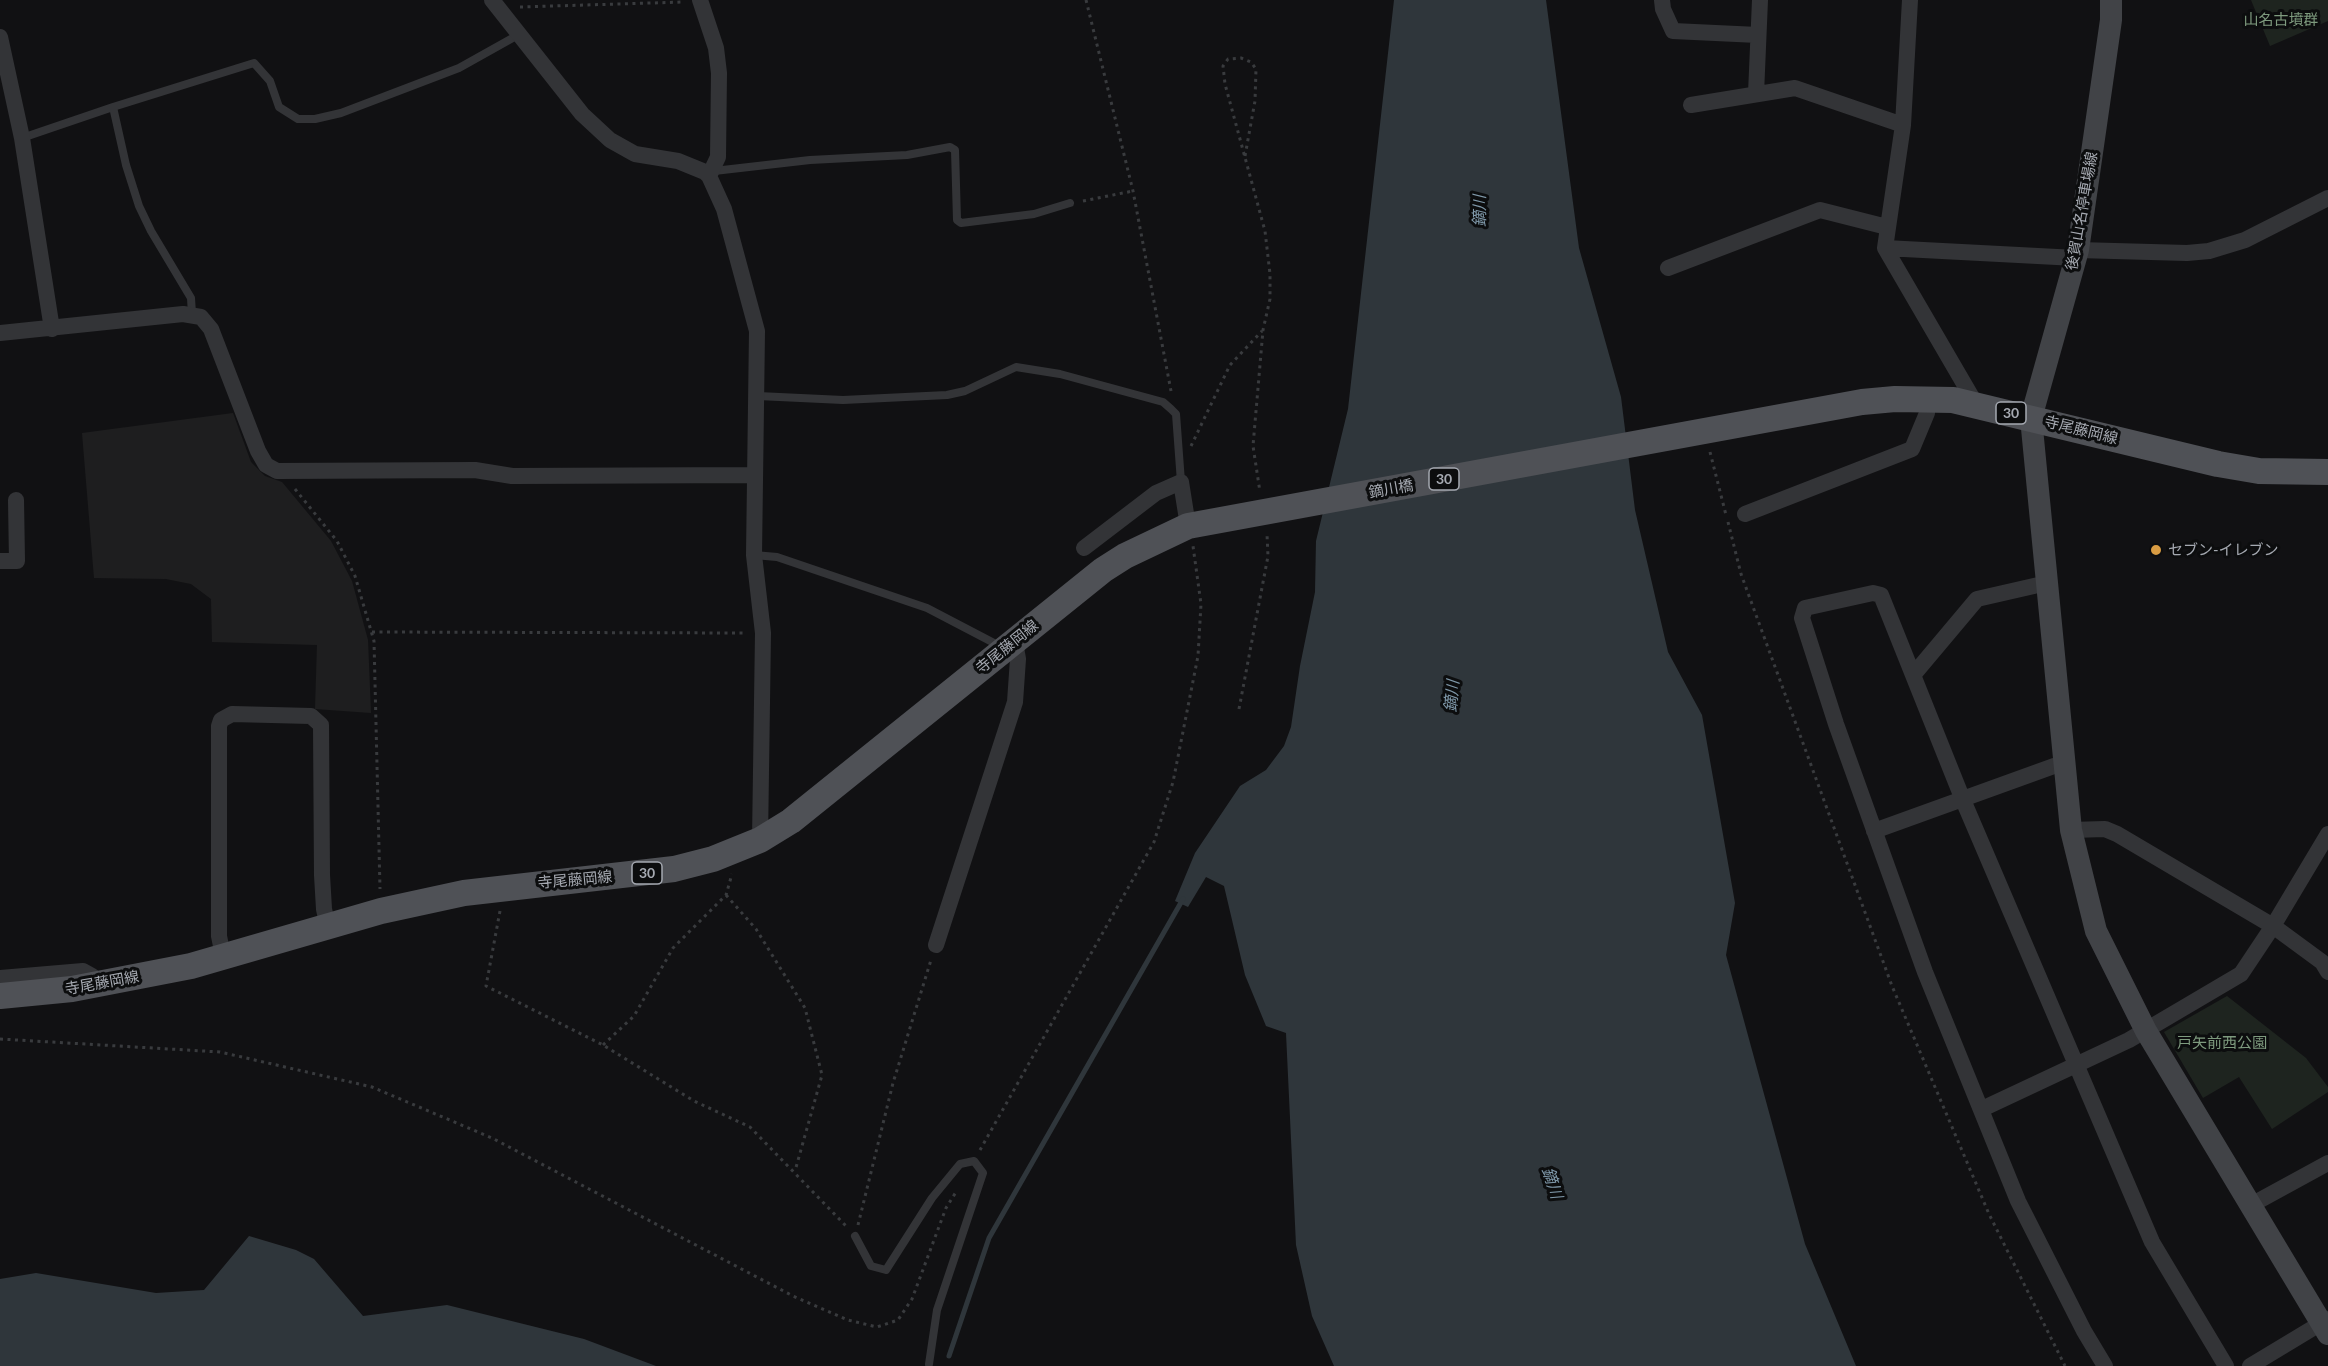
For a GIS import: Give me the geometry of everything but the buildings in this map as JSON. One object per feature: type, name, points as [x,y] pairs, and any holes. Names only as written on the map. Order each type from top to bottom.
[{"type":"main road","name":"寺尾藤岡線","points":[[1698,432],[1862,402],[1953,400],[2218,464],[2259,471],[2328,472]]},
{"type":"main road","name":"鏑川橋","points":[[1193,525],[1698,432]]},
{"type":"main road","name":"寺尾藤岡線","points":[[0,996],[96,984],[165,972],[328,928],[381,911],[505,886],[617,877],[674,869],[733,851],[760,840],[791,821],[1103,570],[1125,556],[1193,525]]},
{"type":"street","points":[[1662,0],[1663,9],[1673,31],[1758,35]]},
{"type":"street","points":[[1756,94],[1760,0]]},
{"type":"street","points":[[1910,0],[1903,125],[1885,248],[1977,406]]},
{"type":"street","name":"後賀山名停車場線","points":[[2031,418],[2077,254],[2111,20],[2111,0]]},
{"type":"street","points":[[694,1],[716,48],[719,73],[718,157],[711,173],[724,209],[757,331],[758,396],[754,475],[754,555],[763,633],[760,840]]},
{"type":"street","points":[[494,3],[582,114],[610,140],[635,154],[678,161],[711,173]]},
{"type":"street","points":[[0,38],[22,138],[52,329]]},
{"type":"street","points":[[1690,105],[1795,88],[1903,125]]},
{"type":"street","points":[[1885,248],[2077,254],[2209,251],[2245,240],[2328,198]]},
{"type":"street","points":[[1668,268],[1820,210],[1887,227]]},
{"type":"street","points":[[0,333],[192,314],[201,317],[211,329],[262,459],[271,468],[285,472],[475,470],[512,476],[754,475]]},
{"type":"street","points":[[1744,514],[1912,449],[1927,413],[1927,399]]},
{"type":"street","points":[[2031,418],[2071,830],[2096,931],[2146,1031],[2326,1325],[2250,1366]]},
{"type":"street","points":[[1084,548],[1156,493],[1181,482],[1193,525]]},
{"type":"street","points":[[0,561],[17,561],[16,500]]},
{"type":"street","points":[[1914,674],[1977,599],[2047,583]]},
{"type":"street","points":[[2105,1366],[2018,1201],[1925,972],[1874,831],[1802,618],[1805,608],[1874,593],[1881,595],[1963,800],[2152,1242],[2226,1366]]},
{"type":"street","points":[[936,945],[1015,702],[1018,659],[1008,647]]},
{"type":"street","points":[[223,956],[219,936],[219,726],[221,720],[231,714],[311,716],[321,725],[322,875],[324,909],[328,928]]},
{"type":"street","points":[[1874,831],[2066,762]]},
{"type":"street","points":[[2071,830],[2105,829],[2117,834],[2273,927],[2326,967]]},
{"type":"street","points":[[1982,1109],[2146,1031],[2241,974],[2273,927],[2328,834]]},
{"type":"street","points":[[0,978],[83,970],[92,976],[96,984]]},
{"type":"street","points":[[2251,1205],[2328,1163]]},
{"type":"lane","points":[[22,138],[254,63],[270,81],[279,107],[298,119],[315,119],[341,113],[459,68],[518,34]]},
{"type":"lane","points":[[113,107],[126,165],[139,206],[151,231],[191,298],[192,314]]},
{"type":"lane","points":[[711,173],[810,160],[907,155],[951,147],[955,150],[957,220],[961,223],[1034,214],[1070,203]]},
{"type":"lane","points":[[758,396],[843,400],[947,395],[965,391],[1016,367],[1060,374],[1163,402],[1171,409],[1176,414],[1181,482]]},
{"type":"lane","points":[[754,555],[777,557],[927,608],[994,643],[1008,647]]},
{"type":"lane","points":[[855,1236],[871,1266],[886,1270],[932,1198],[960,1164],[974,1161],[983,1173],[937,1310],[929,1364]]},
{"type":"path","points":[[590,0],[591,6]]},
{"type":"path","points":[[1086,0],[1133,191],[1169,378]]},
{"type":"path","points":[[494,3],[591,6],[694,1]]},
{"type":"path","points":[[1245,156],[1255,101],[1256,69],[1241,58],[1228,59],[1223,66],[1225,84],[1265,231],[1269,263],[1270,299],[1263,330],[1253,446],[1260,493]]},
{"type":"path","points":[[1070,203],[1133,191]]},
{"type":"path","points":[[1190,448],[1230,365],[1263,330]]},
{"type":"path","points":[[1698,432],[1741,574],[1892,986],[1989,1214],[2065,1366]]},
{"type":"path","points":[[285,472],[290,483],[337,541],[355,576],[374,641],[381,911]]},
{"type":"path","points":[[0,1039],[220,1052],[372,1087],[492,1138],[793,1296],[848,1320],[877,1327],[898,1320],[912,1299],[946,1208],[1154,842],[1173,783],[1198,656],[1201,604],[1193,525]]},
{"type":"path","points":[[1239,709],[1268,556],[1267,533]]},
{"type":"path","points":[[371,632],[763,633]]},
{"type":"path","points":[[603,1045],[634,1016],[673,948],[726,895],[732,873],[733,851]]},
{"type":"path","points":[[505,886],[486,986],[603,1045],[694,1101],[750,1127],[855,1236]]},
{"type":"path","points":[[726,895],[756,929],[806,1008],[822,1075],[795,1172]]},
{"type":"path","points":[[855,1236],[893,1083],[936,945]]},
{"type":"shaded area","points":[[233,413],[251,462],[265,476],[282,482],[331,541],[352,581],[368,640],[371,713],[315,709],[317,645],[212,642],[211,599],[191,584],[166,579],[94,578],[82,433]]},
{"type":"green space","name":"山名古墳群","points":[[2251,0],[2328,0],[2328,21],[2270,46]]},
{"type":"green space","name":"戸矢前西公園","points":[[2227,996],[2306,1058],[2328,1087],[2328,1092],[2272,1129],[2239,1077],[2203,1098],[2164,1032]]},
{"type":"water","name":"鏑川","points":[[1394,0],[1546,0],[1579,248],[1621,397],[1635,510],[1668,652],[1702,715],[1735,903],[1726,955],[1805,1244],[1856,1366],[1334,1366],[1312,1316],[1296,1245],[1286,1033],[1266,1026],[1245,975],[1224,886],[1206,877],[1188,907],[1175,901],[1195,853],[1240,786],[1266,770],[1284,746],[1291,727],[1300,666],[1315,592],[1316,541],[1348,409]]},
{"type":"water","points":[[249,1236],[296,1250],[314,1259],[363,1316],[447,1305],[584,1339],[656,1366],[0,1366],[0,1279],[36,1273],[156,1293],[204,1290]]},
{"type":"waterway","points":[[949,1356],[989,1238],[1183,899]]},
{"type":"place","name":"セブン-イレブン","points":[[2156,550]]}]
